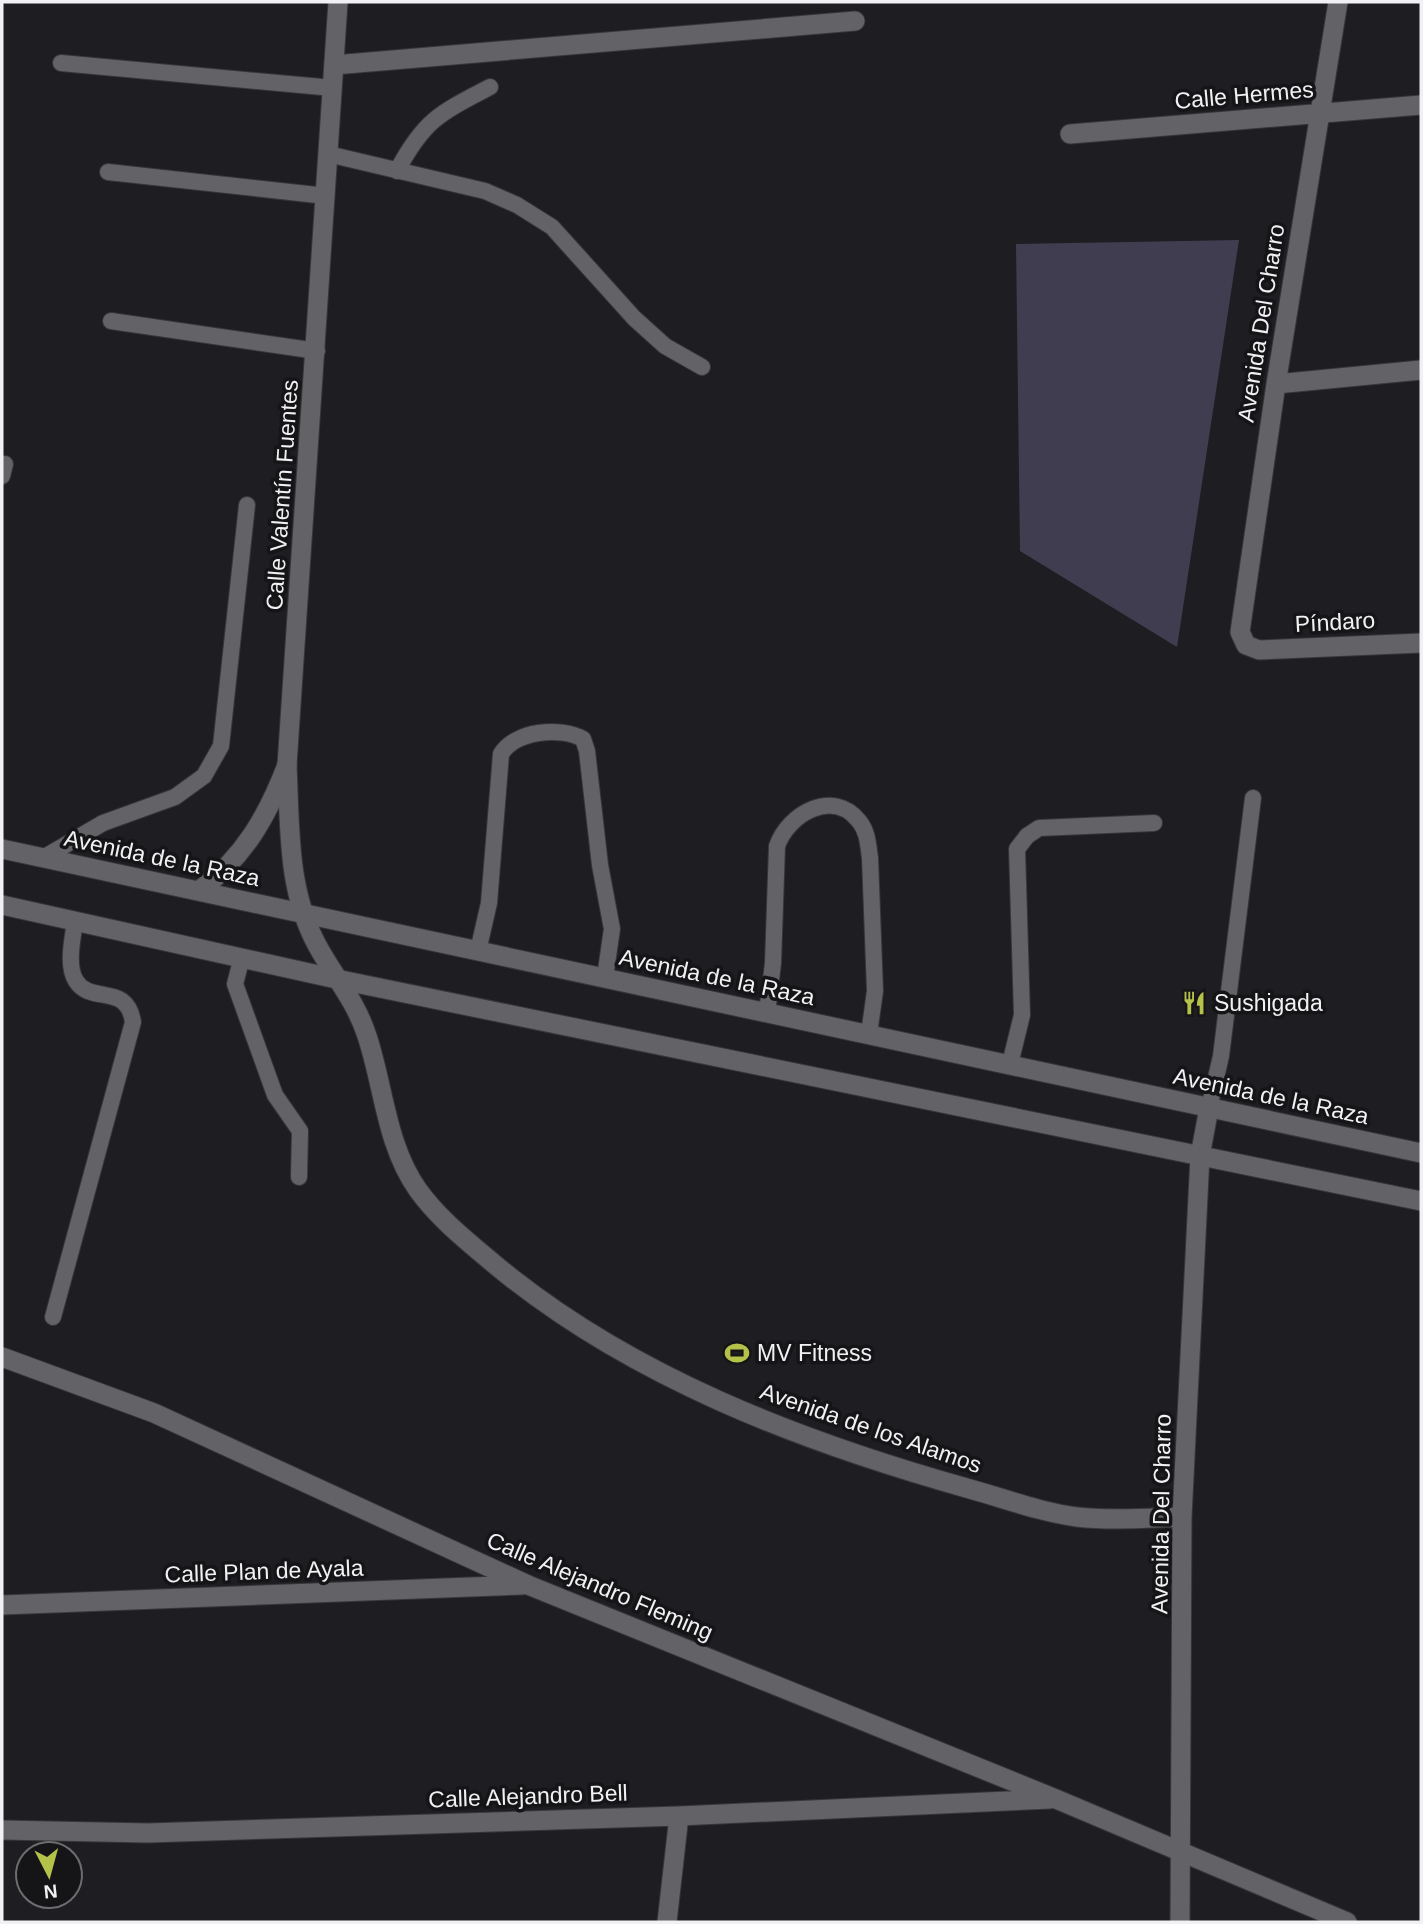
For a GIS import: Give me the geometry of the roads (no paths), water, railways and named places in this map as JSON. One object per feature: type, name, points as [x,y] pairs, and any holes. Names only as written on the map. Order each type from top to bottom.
[{"type":"street","name":"Calle Valentín Fuentes","points":[[338,2],[317,351],[287,765],[292,862],[303,912],[317,945],[341,979]]},
{"type":"street","name":"Avenida Del Charro","points":[[1251,648],[1241,637],[1240,614],[1338,2]]},
{"type":"street","points":[[334,65],[855,21]]},
{"type":"street","name":"Calle Hermes","points":[[1070,134],[1421,105]]},
{"type":"street","points":[[1276,384],[1421,370]]},
{"type":"street","name":"Píndaro","points":[[1251,648],[1421,643]]},
{"type":"street","points":[[200,890],[223,873],[243,852],[262,823],[287,765]]},
{"type":"street","name":"Avenida de la Raza","points":[[2,849],[1421,1153]]},
{"type":"street","points":[[2,905],[341,979],[1421,1201]]},
{"type":"street","name":"Avenida de los Alamos","points":[[341,979],[359,1012],[376,1062],[397,1155],[419,1191],[461,1236],[561,1316],[722,1402],[921,1476],[1040,1510],[1080,1517],[1182,1517]]},
{"type":"street","name":"Avenida Del Charro","points":[[1180,1922],[1182,1517],[1200,1156],[1209,1108]]},
{"type":"street","name":"Calle Alejandro Fleming","points":[[2,1357],[154,1413],[528,1585],[1056,1799],[1347,1922]]},
{"type":"street","name":"Calle Plan de Ayala","points":[[2,1605],[528,1585]]},
{"type":"street","name":"Calle Alejandro Bell","points":[[2,1830],[148,1833],[679,1816],[1056,1799]]},
{"type":"street","points":[[667,1922],[679,1816]]},
{"type":"lane","points":[[61,62],[333,88]]},
{"type":"lane","points":[[397,171],[411,144],[439,113],[490,87]]},
{"type":"lane","points":[[328,154],[485,191],[517,205],[552,227],[634,318],[665,346],[702,367]]},
{"type":"lane","points":[[108,172],[326,196]]},
{"type":"lane","points":[[111,321],[317,351]]},
{"type":"lane","points":[[43,858],[103,822],[176,797],[204,776],[221,746],[247,505]]},
{"type":"lane","points":[[478,951],[489,903],[501,754],[508,742],[522,736],[571,732],[583,739],[587,751],[600,865],[612,929],[605,977]]},
{"type":"lane","points":[[1209,1108],[1222,1056],[1252,798]]},
{"type":"lane","points":[[766,1013],[773,962],[777,846],[782,830],[794,818],[816,807],[835,808],[850,812],[861,823],[867,836],[875,991],[869,1034]]},
{"type":"lane","points":[[1010,1064],[1022,1015],[1017,849],[1027,836],[1039,828],[1154,823]]},
{"type":"lane","points":[[53,1317],[133,1023],[131,1009],[121,999],[88,990],[76,982],[72,960],[75,921]]},
{"type":"lane","points":[[242,957],[235,984],[275,1095],[300,1131],[299,1177]]},
{"type":"place","name":"Sushigada","points":[[1194,1003]]},
{"type":"place","name":"MV Fitness","points":[[737,1353]]}]
